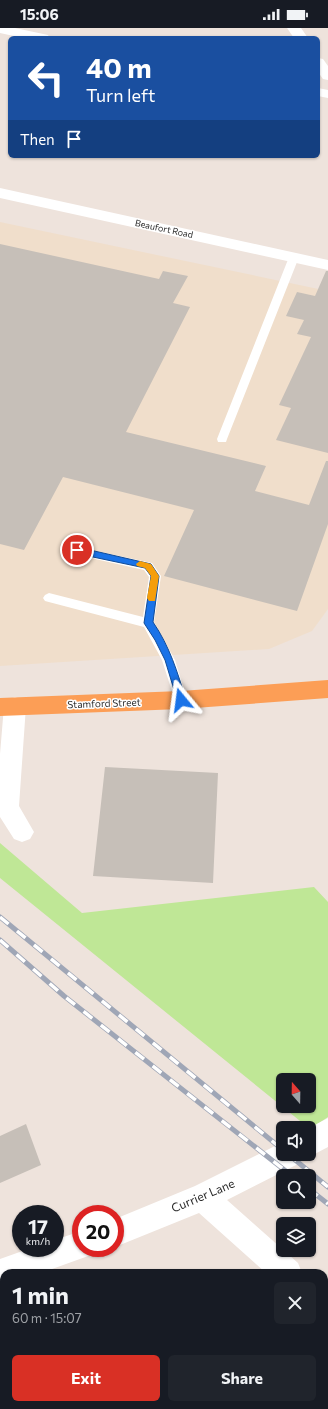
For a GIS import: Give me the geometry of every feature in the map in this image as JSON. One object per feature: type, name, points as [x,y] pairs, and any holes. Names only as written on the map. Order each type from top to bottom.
[{"type":"highway","name":"Stamford Street","points":[[8,707],[181,700],[328,689]]},
{"type":"street","points":[[0,30],[33,36]]},
{"type":"street","points":[[320,65],[328,76]]},
{"type":"street","name":"Beaufort Road","points":[[0,194],[328,265]]},
{"type":"street","points":[[8,707],[7,808],[22,832]]},
{"type":"street","points":[[316,1139],[328,1132]]},
{"type":"street","name":"Currier Lane","points":[[124,1229],[245,1178],[276,1161]]},
{"type":"street","points":[[209,1194],[284,1269]]},
{"type":"street","points":[[12,1269],[72,1248]]},
{"type":"lane","points":[[222,438],[294,258]]},
{"type":"lane","points":[[77,550],[148,566],[155,576],[148,623]]},
{"type":"lane","points":[[49,598],[148,623],[170,660],[181,700]]},
{"type":"shaded area","points":[[0,222],[328,291],[328,609],[312,631],[269,649],[0,666]]},
{"type":"green space","points":[[0,843],[82,913],[314,887],[328,902],[328,1117],[316,1125],[316,1121],[300,1121],[290,1113],[316,1113],[316,1073],[276,1073],[276,1101],[0,878]]},
{"type":"building","points":[[0,244],[159,279],[163,271],[188,276],[173,303],[190,307],[126,432],[266,466],[255,491],[309,505],[326,461],[328,461],[328,524],[297,611],[164,576],[194,510],[63,477],[24,550],[0,544]]},
{"type":"building","points":[[326,271],[328,271],[328,453],[276,440],[291,408],[279,405],[311,337],[297,334],[304,320],[286,316],[297,292],[315,296]]},
{"type":"building","points":[[105,767],[218,773],[213,883],[93,876]]},
{"type":"building","points":[[26,1124],[41,1165],[0,1183],[0,1136]]},
{"type":"railway","points":[[0,917],[276,1144]]},
{"type":"railway","points":[[0,940],[64,996],[283,1169]]},
{"type":"railway","points":[[296,1161],[328,1187]]},
{"type":"railway","points":[[316,1195],[328,1204]]},
{"type":"slow traffic","points":[[140,564],[148,566],[155,576],[152,598]]},
{"type":"route","points":[[77,550],[148,566],[155,576],[148,623],[170,660],[181,700]]}]
